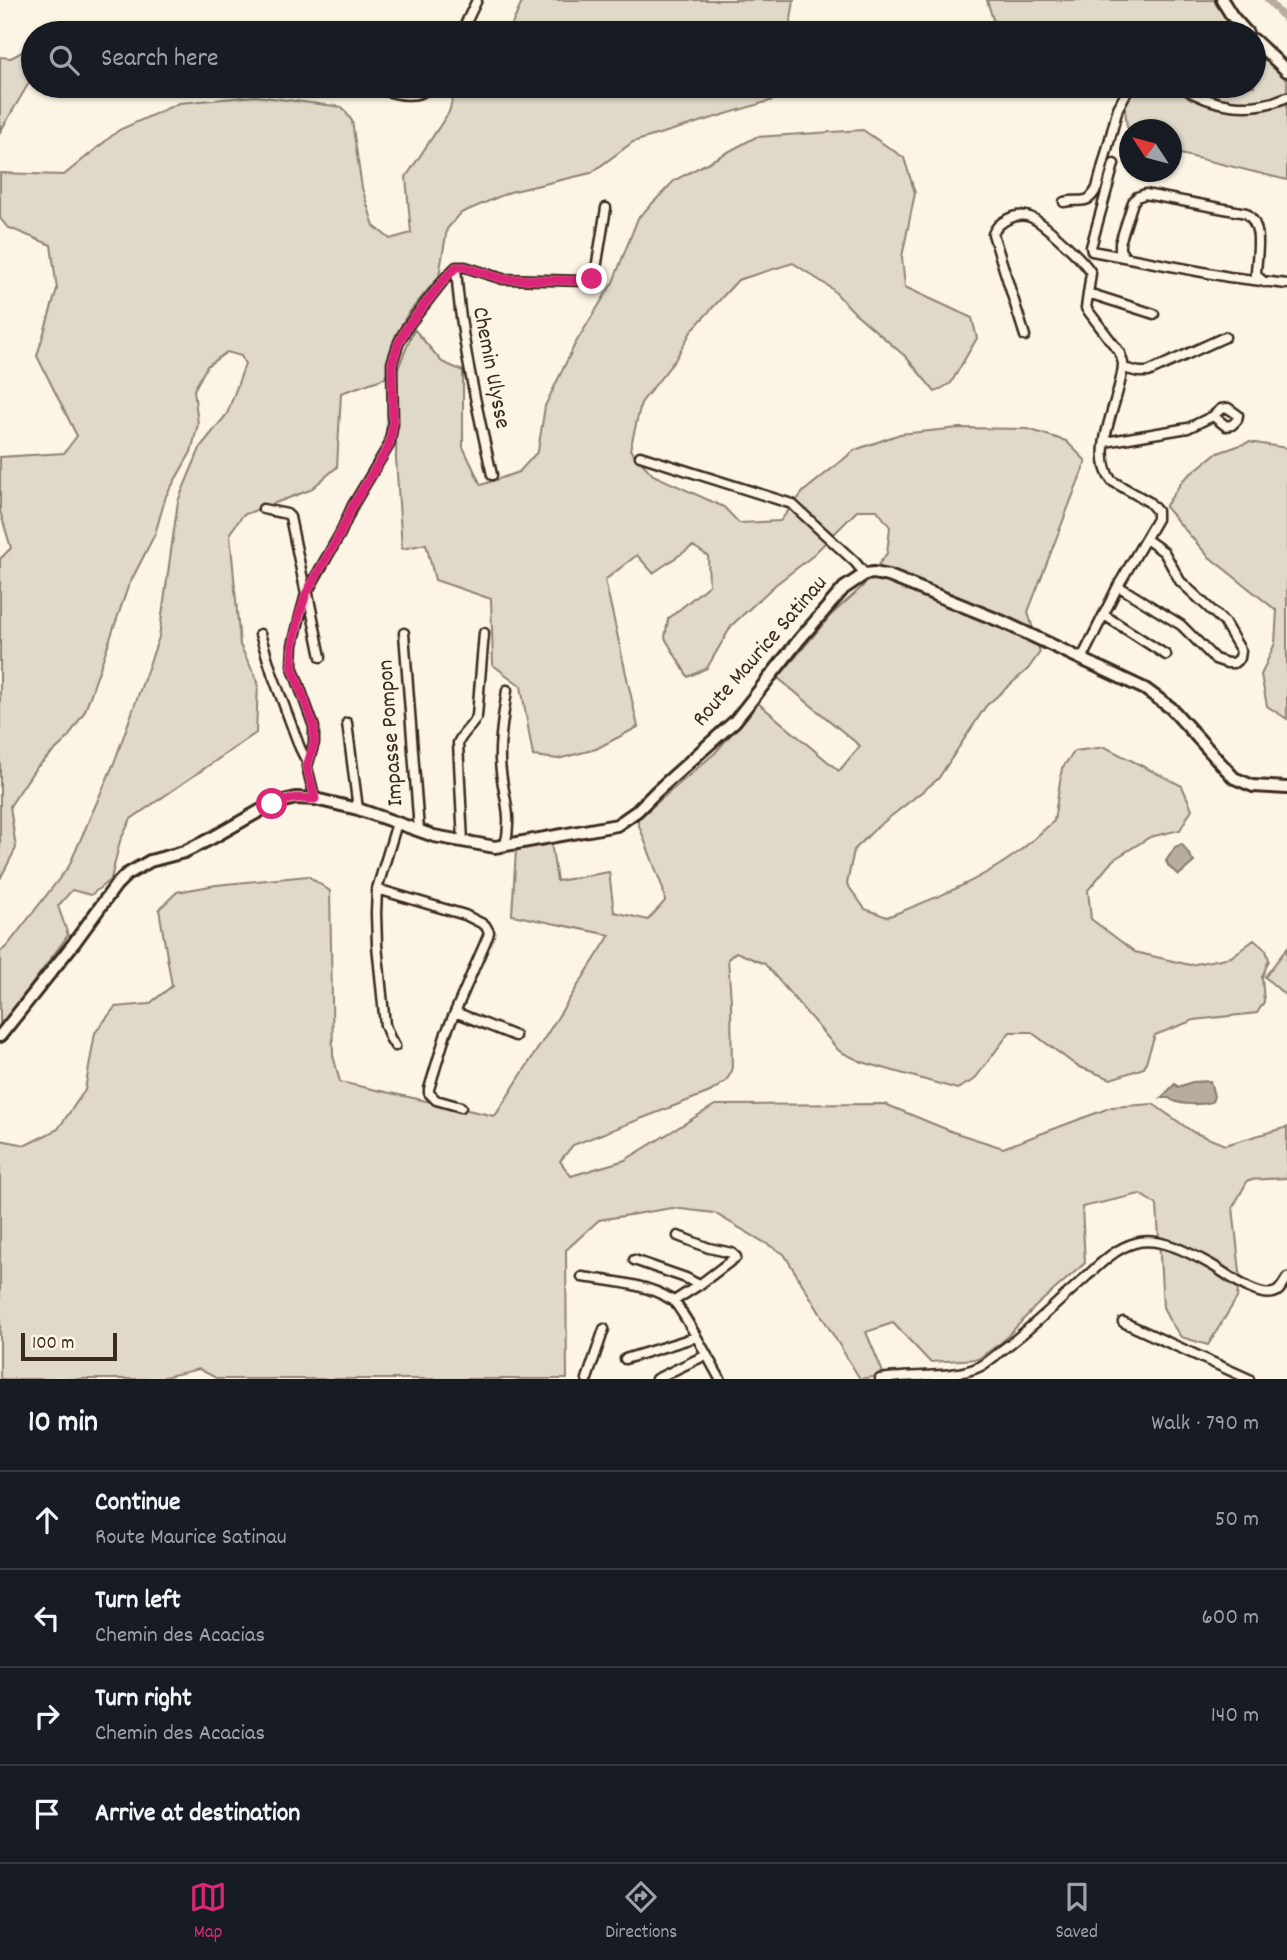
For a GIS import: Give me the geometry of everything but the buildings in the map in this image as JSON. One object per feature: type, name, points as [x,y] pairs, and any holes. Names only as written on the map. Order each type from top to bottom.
[{"type":"main road","points":[[1222,0],[1236,21]]},
{"type":"main road","points":[[1266,51],[1287,71]]},
{"type":"main road","name":"Route Maurice Satinau","points":[[0,1036],[125,875],[150,861],[184,852],[272,804],[296,798],[315,799],[358,809],[434,836],[495,847],[617,825],[637,811],[735,721],[844,587],[865,574],[889,576],[1003,622],[1157,696],[1234,778],[1254,786],[1287,788]]},
{"type":"street","points":[[467,21],[477,0]]},
{"type":"street","points":[[1203,98],[1228,105],[1250,107],[1264,106],[1287,97]]},
{"type":"street","points":[[1064,202],[1083,202],[1093,195],[1097,188],[1118,107],[1123,98]]},
{"type":"street","points":[[1114,164],[1090,249],[1094,252],[1229,277],[1287,284]]},
{"type":"street","points":[[1125,257],[1120,250],[1120,243],[1133,202],[1145,194],[1249,215],[1254,223],[1258,245],[1256,275],[1265,282]]},
{"type":"street","points":[[307,762],[314,743],[314,727],[293,676],[291,659],[299,616],[307,593],[353,505],[389,446],[393,424],[392,363],[407,327],[456,267],[503,279],[592,279],[595,275],[606,208]]},
{"type":"street","points":[[1025,336],[993,234],[1000,223],[1022,216],[1031,217],[1061,241],[1091,274],[1087,311],[1120,353],[1123,368],[1105,442],[1104,462],[1109,477],[1149,502],[1157,511],[1157,519],[1118,586],[1082,658]]},
{"type":"street","name":"Chemin Ulysse","points":[[456,267],[458,300],[492,475]]},
{"type":"street","points":[[1088,293],[1154,314]]},
{"type":"street","points":[[1123,368],[1148,372],[1225,337]]},
{"type":"street","points":[[1105,442],[1188,428],[1213,416]]},
{"type":"street","points":[[640,456],[792,504],[865,574]]},
{"type":"street","points":[[263,509],[290,517],[321,657]]},
{"type":"street","points":[[1118,586],[1181,625],[1215,659],[1234,663],[1240,658],[1241,651],[1224,622],[1180,581],[1164,552],[1146,539]]},
{"type":"street","points":[[1104,615],[1166,655]]},
{"type":"street","name":"Impasse Pompon","points":[[404,633],[419,831]]},
{"type":"street","points":[[463,842],[458,743],[474,724],[477,716],[484,633]]},
{"type":"street","points":[[260,634],[272,673],[307,762],[315,799]]},
{"type":"street","points":[[505,846],[509,817],[501,771],[500,742],[507,690]]},
{"type":"street","points":[[347,723],[358,809]]},
{"type":"street","points":[[395,1046],[385,1025],[377,945],[377,889],[397,822]]},
{"type":"street","points":[[377,889],[465,915],[485,925],[489,932],[438,1055],[429,1093],[436,1100],[461,1107]]},
{"type":"street","points":[[455,1012],[515,1035]]},
{"type":"street","points":[[674,1301],[734,1260],[735,1255],[678,1236]]},
{"type":"street","points":[[880,1379],[956,1373],[982,1366],[1013,1342],[1102,1262],[1134,1243],[1150,1241],[1174,1247],[1264,1293],[1277,1291],[1287,1278]]},
{"type":"street","points":[[634,1260],[699,1285]]},
{"type":"street","points":[[582,1277],[624,1283],[656,1292],[674,1301],[720,1379]]},
{"type":"street","points":[[1123,1322],[1249,1379]]},
{"type":"street","points":[[587,1379],[604,1329]]},
{"type":"street","points":[[625,1359],[696,1337]]},
{"type":"street","points":[[656,1379],[706,1356]]},
{"type":"shaded area","points":[[523,0],[794,0],[791,21],[513,21]]},
{"type":"shaded area","points":[[987,0],[1216,0],[1229,21],[995,21]]},
{"type":"shaded area","points":[[21,53],[21,96],[0,132],[0,57],[11,58]]},
{"type":"shaded area","points":[[1266,58],[1287,78],[1287,180],[1182,154],[1182,119],[1126,119],[1124,98],[1266,98]]},
{"type":"shaded area","points":[[272,98],[342,107],[352,121],[362,188],[374,226],[390,239],[411,233],[406,177],[449,112],[453,98],[780,98],[633,142],[591,173],[510,192],[461,213],[447,229],[439,276],[407,315],[396,335],[385,378],[341,393],[337,467],[310,490],[243,515],[230,533],[240,645],[258,682],[256,733],[131,819],[120,841],[111,879],[91,895],[72,890],[58,906],[68,935],[0,1028],[0,952],[69,866],[114,763],[159,637],[178,501],[201,446],[227,414],[245,364],[241,356],[227,352],[207,366],[194,390],[198,424],[191,452],[166,496],[155,534],[128,587],[85,711],[67,739],[35,769],[10,806],[16,848],[0,879],[0,559],[11,548],[0,511],[0,457],[64,453],[77,436],[37,356],[57,289],[51,245],[7,227],[0,218],[0,173],[64,175],[119,130],[179,103]]},
{"type":"shaded area","points":[[863,130],[904,158],[915,193],[902,257],[905,287],[972,318],[977,338],[951,383],[935,392],[906,357],[855,313],[831,288],[793,263],[738,280],[692,330],[675,360],[641,403],[630,450],[653,475],[724,507],[739,523],[780,521],[804,491],[855,450],[900,434],[959,428],[1028,429],[1066,441],[1086,461],[1028,612],[1040,652],[1028,669],[986,706],[938,779],[875,829],[854,850],[847,884],[865,909],[887,917],[983,875],[1018,852],[1054,821],[1062,768],[1075,751],[1105,747],[1182,786],[1192,809],[1180,830],[1150,837],[1113,860],[1088,890],[1091,919],[1135,952],[1190,965],[1231,957],[1254,940],[1266,950],[1269,960],[1262,977],[1264,1002],[1257,1013],[1194,1020],[1155,1035],[1144,1068],[1111,1079],[1077,1066],[1031,1032],[1010,1032],[974,1080],[957,1089],[862,1062],[839,1051],[765,964],[736,952],[728,959],[732,1071],[726,1081],[710,1092],[573,1145],[560,1161],[571,1176],[625,1160],[715,1105],[885,1104],[953,1132],[1003,1148],[1112,1107],[1153,1104],[1193,1132],[1225,1145],[1287,1127],[1287,1178],[1248,1180],[1233,1207],[1240,1272],[1237,1298],[1208,1345],[1181,1337],[1163,1307],[1157,1205],[1140,1194],[1082,1207],[1085,1263],[1036,1306],[1002,1342],[978,1359],[930,1362],[893,1323],[866,1332],[884,1375],[860,1379],[784,1254],[714,1213],[672,1208],[599,1220],[566,1250],[567,1379],[218,1379],[199,1369],[164,1379],[0,1379],[0,1140],[26,1145],[58,1129],[85,1090],[95,1033],[115,1007],[149,1004],[172,986],[159,909],[177,892],[216,885],[308,876],[330,891],[333,1055],[340,1082],[495,1116],[610,935],[512,915],[516,850],[551,842],[557,881],[609,872],[614,912],[648,920],[665,901],[637,820],[715,753],[758,703],[839,771],[860,746],[778,678],[830,616],[862,587],[887,553],[890,527],[877,510],[858,510],[810,558],[775,585],[732,625],[707,668],[688,677],[665,638],[668,619],[709,585],[708,556],[693,546],[653,573],[637,555],[605,580],[638,727],[596,749],[558,759],[533,756],[521,686],[493,665],[491,599],[435,580],[426,544],[402,549],[396,458],[397,371],[414,329],[442,362],[463,371],[463,447],[481,485],[519,472],[538,451],[545,406],[575,344],[613,282],[638,218],[675,180],[756,137]]},
{"type":"shaded area","points":[[1249,442],[1287,448],[1287,719],[1267,706],[1261,675],[1275,643],[1277,611],[1208,556],[1165,507],[1183,480],[1215,454]]},
{"type":"shaded area","points":[[1182,844],[1194,862],[1179,875],[1166,861],[1175,847]]},
{"type":"shaded area","points":[[1287,948],[1287,997],[1265,977]]},
{"type":"shaded area","points":[[1210,1081],[1214,1096],[1212,1102],[1190,1104],[1161,1098],[1175,1084],[1178,1087],[1192,1082]]},
{"type":"waterway","points":[[1268,0],[1287,21]]},
{"type":"route","points":[[272,804],[296,798],[315,799],[307,767],[315,734],[293,676],[293,645],[306,594],[353,505],[389,446],[393,424],[392,363],[407,327],[456,267],[503,279],[592,279]]}]
